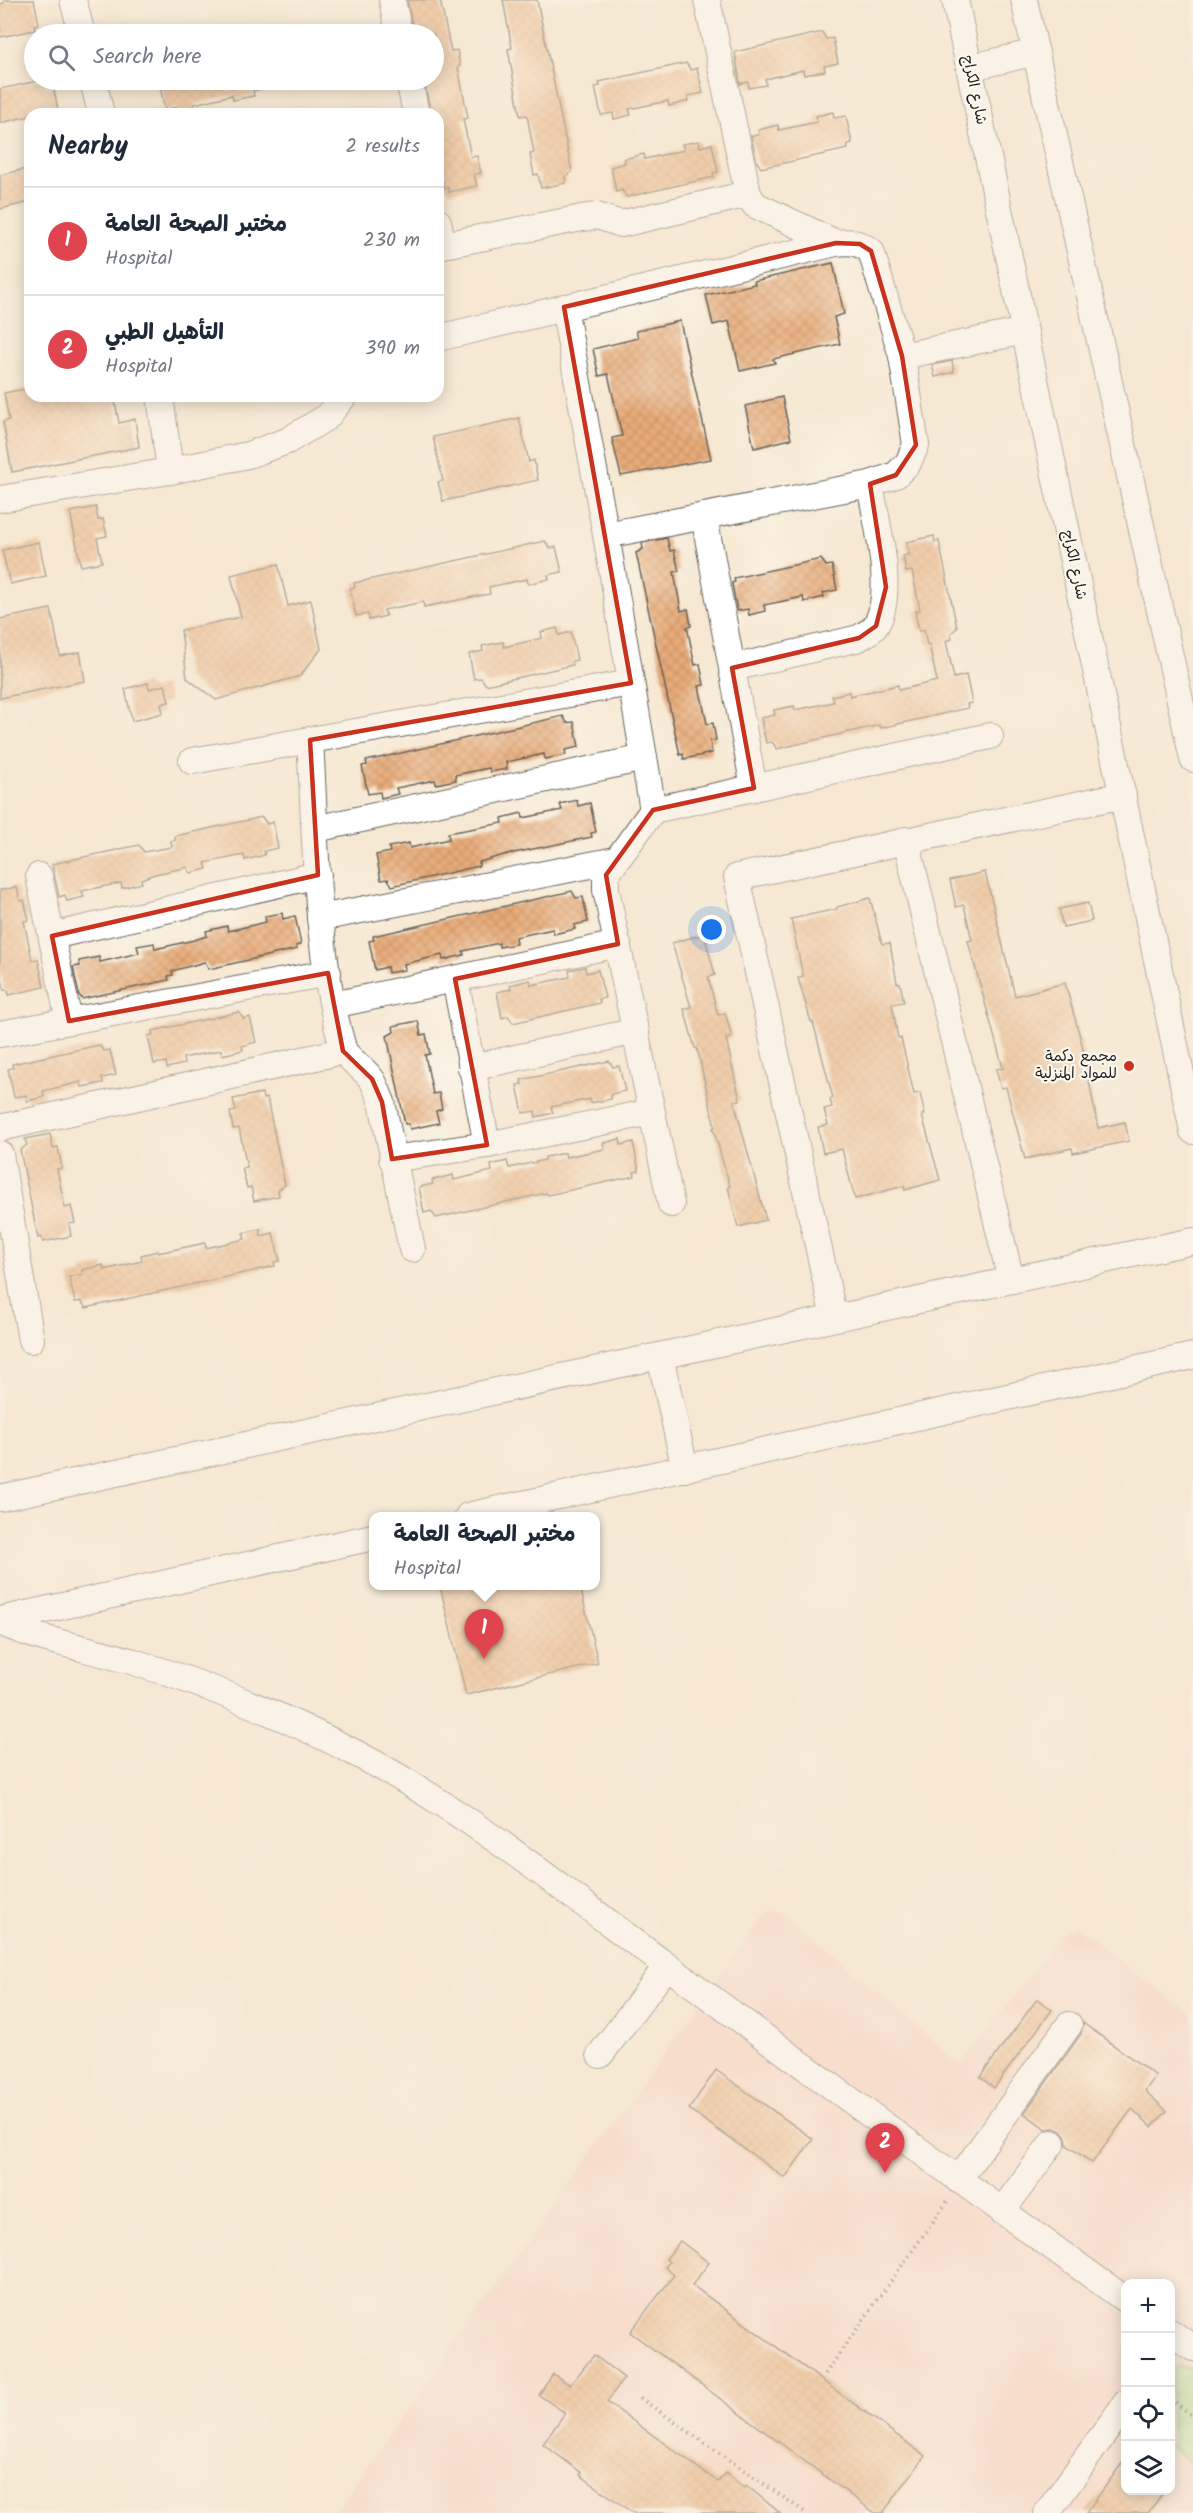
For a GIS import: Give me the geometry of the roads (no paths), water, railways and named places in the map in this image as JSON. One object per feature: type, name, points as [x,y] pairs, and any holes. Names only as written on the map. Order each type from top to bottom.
[{"type":"street","points":[[74,0],[80,24]]},
{"type":"street","points":[[392,0],[397,24]]},
{"type":"street","points":[[706,0],[748,194],[754,205],[836,243]]},
{"type":"street","name":"شارع الكراج","points":[[955,0],[1193,1131]]},
{"type":"street","points":[[1024,0],[1187,705],[1193,759]]},
{"type":"street","points":[[969,68],[1036,52]]},
{"type":"street","points":[[95,90],[100,108]]},
{"type":"street","points":[[411,90],[415,108]]},
{"type":"street","points":[[444,237],[597,216],[621,224],[748,194]]},
{"type":"street","points":[[444,337],[836,243],[860,244],[871,251],[902,356],[916,445],[908,463],[896,476],[870,484],[606,535]]},
{"type":"street","points":[[564,307],[606,535],[652,810]]},
{"type":"street","points":[[902,356],[1025,332]]},
{"type":"street","points":[[161,402],[170,471]]},
{"type":"street","points":[[0,500],[170,471],[248,455],[287,441],[327,417],[339,402]]},
{"type":"street","points":[[732,668],[859,638],[876,626],[886,587],[870,484]]},
{"type":"street","points":[[704,516],[754,788]]},
{"type":"street","points":[[192,761],[631,683]]},
{"type":"street","points":[[671,1204],[606,890],[606,875],[616,860],[652,810],[990,736]]},
{"type":"street","points":[[310,740],[320,918],[333,1005],[343,1051],[372,1079],[382,1102],[412,1249]]},
{"type":"street","points":[[315,829],[644,758]]},
{"type":"street","points":[[834,1318],[737,877],[1122,795]]},
{"type":"street","points":[[906,840],[1011,1280]]},
{"type":"street","points":[[320,918],[616,860]]},
{"type":"street","points":[[52,936],[318,875]]},
{"type":"street","points":[[39,876],[69,1021]]},
{"type":"street","points":[[333,1005],[618,944]]},
{"type":"street","points":[[0,1034],[328,973]]},
{"type":"street","points":[[454,979],[487,1145]]},
{"type":"street","points":[[471,1068],[636,1031]]},
{"type":"street","points":[[0,1128],[343,1051]]},
{"type":"street","points":[[392,1159],[487,1145],[652,1112]]},
{"type":"street","points":[[0,1154],[31,1340]]},
{"type":"street","points":[[0,1498],[1193,1241]]},
{"type":"street","points":[[660,1356],[685,1469]]},
{"type":"street","points":[[486,1512],[1193,1356]]},
{"type":"street","points":[[0,1621],[369,1539]]},
{"type":"street","points":[[0,1621],[52,1642],[98,1652],[159,1671],[252,1706],[362,1757],[434,1798],[706,1993],[1121,2297]]},
{"type":"street","points":[[600,2055],[667,1966]]},
{"type":"street","points":[[960,2181],[1069,2025]]},
{"type":"street","points":[[1002,2211],[1052,2143]]},
{"type":"street","points":[[1047,2513],[1121,2409]]},
{"type":"place","name":"مجمع دكمة للمواد المنزلية","points":[[1129,1066]]},
{"type":"place","name":"مختبر الصحة العامة","points":[[484,1659]]},
{"type":"place","name":"التأهيل الطبي","points":[[885,2173]]}]
